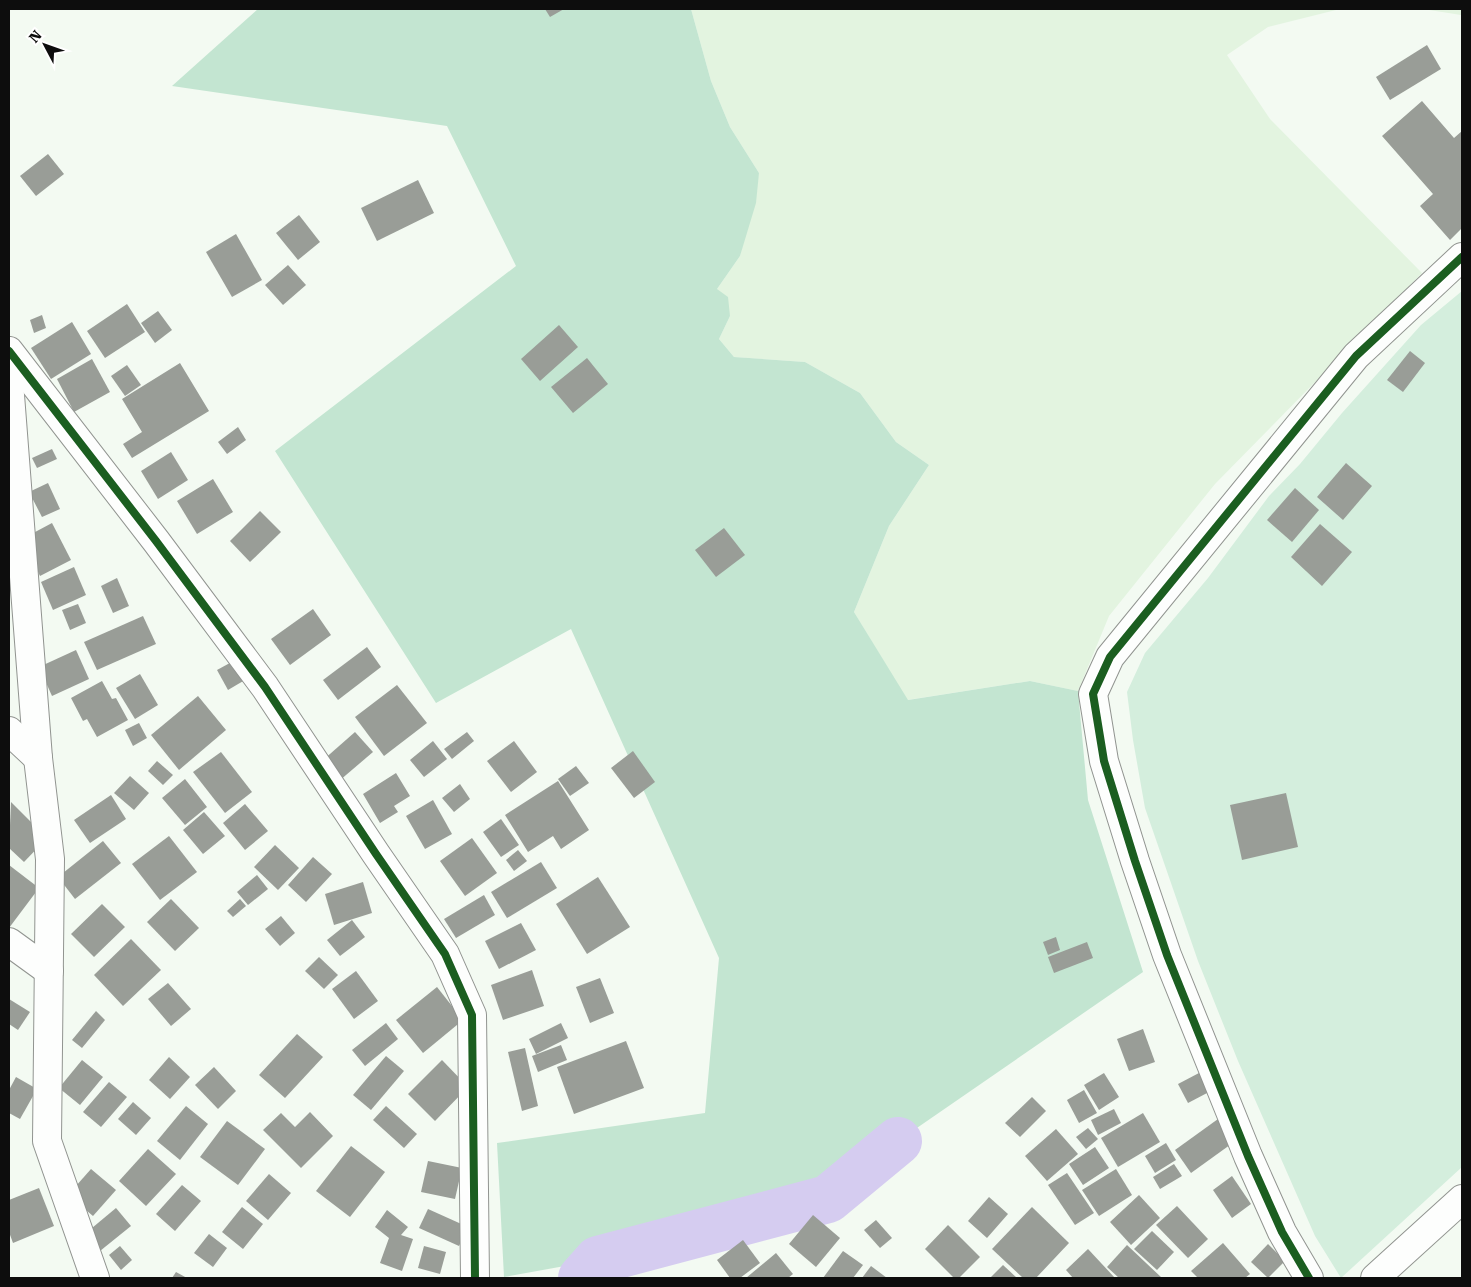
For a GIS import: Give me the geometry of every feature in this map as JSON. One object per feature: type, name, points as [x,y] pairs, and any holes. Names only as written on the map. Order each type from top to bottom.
[{"type":"street","points":[[1309,1278],[1282,1232],[1248,1156],[1167,955],[1104,761],[1093,694],[1110,657],[1356,356],[1462,257]]},
{"type":"street","points":[[9,351],[156,540],[265,687],[445,954],[472,1015],[475,1278]]},
{"type":"street","points":[[9,382],[38,758],[50,859],[47,1141],[95,1278]]},
{"type":"street","points":[[9,731],[38,758]]},
{"type":"street","points":[[9,942],[49,971]]},
{"type":"street","points":[[1375,1278],[1462,1198]]},
{"type":"green space","points":[[258,9],[691,9],[711,81],[730,127],[759,173],[756,203],[740,256],[717,289],[728,297],[730,316],[719,339],[734,357],[805,362],[860,393],[896,442],[929,465],[889,526],[854,612],[908,700],[1030,681],[1078,691],[1088,800],[1143,972],[898,1141],[828,1199],[598,1260],[504,1277],[497,1143],[705,1113],[719,958],[571,629],[436,703],[275,451],[516,266],[447,126],[172,86]]},
{"type":"green space","points":[[691,9],[1340,9],[1268,27],[1227,55],[1270,119],[1422,273],[1215,484],[1109,616],[1078,691],[1030,681],[907,700],[854,612],[889,526],[929,465],[896,442],[860,393],[805,362],[734,357],[719,339],[730,316],[717,289],[740,256],[759,173],[730,127],[711,81]]},
{"type":"green space","points":[[1423,9],[1462,9],[1462,15],[1461,15]]},
{"type":"green space","points":[[1462,291],[1462,1167],[1341,1278],[1315,1236],[1238,1061],[1198,961],[1145,808],[1127,692],[1145,653],[1208,578],[1269,496],[1300,464],[1342,413],[1421,325]]},
{"type":"building","points":[[545,9],[564,9],[550,17]]},
{"type":"building","points":[[1427,45],[1441,69],[1390,100],[1376,77]]},
{"type":"building","points":[[1422,101],[1454,138],[1462,131],[1462,228],[1450,240],[1420,206],[1433,194],[1382,136]]},
{"type":"building","points":[[48,154],[64,174],[36,196],[20,176]]},
{"type":"building","points":[[418,180],[434,213],[377,241],[361,208]]},
{"type":"building","points":[[299,215],[320,242],[298,260],[276,233]]},
{"type":"building","points":[[236,234],[262,280],[232,297],[206,252]]},
{"type":"building","points":[[288,265],[306,285],[283,305],[265,285]]},
{"type":"building","points":[[127,304],[145,332],[105,358],[87,331]]},
{"type":"building","points":[[158,311],[172,330],[155,343],[141,323]]},
{"type":"building","points":[[42,315],[46,328],[34,333],[30,320]]},
{"type":"building","points":[[72,322],[91,354],[51,379],[31,348]]},
{"type":"building","points":[[559,325],[578,347],[540,381],[521,359]]},
{"type":"building","points":[[1410,351],[1425,363],[1403,392],[1387,380]]},
{"type":"building","points":[[587,358],[608,384],[573,413],[551,387]]},
{"type":"building","points":[[92,359],[110,392],[74,412],[57,379]]},
{"type":"building","points":[[180,363],[209,411],[132,458],[123,444],[142,432],[122,399]]},
{"type":"building","points":[[127,365],[141,385],[125,396],[111,376]]},
{"type":"building","points":[[238,427],[246,440],[227,454],[218,442]]},
{"type":"building","points":[[52,449],[57,459],[37,468],[32,458]]},
{"type":"building","points":[[171,452],[188,480],[158,499],[141,471]]},
{"type":"building","points":[[1346,463],[1372,486],[1343,520],[1317,497]]},
{"type":"building","points":[[213,479],[233,512],[197,534],[177,501]]},
{"type":"building","points":[[48,483],[60,509],[42,517],[29,492]]},
{"type":"building","points":[[1295,488],[1319,510],[1292,542],[1267,520]]},
{"type":"building","points":[[260,511],[281,532],[250,562],[230,541]]},
{"type":"building","points":[[52,523],[71,560],[40,576],[22,539]]},
{"type":"building","points":[[1320,524],[1352,552],[1322,586],[1291,557]]},
{"type":"building","points":[[724,528],[745,555],[716,577],[695,550]]},
{"type":"building","points":[[74,567],[86,595],[53,610],[41,582]]},
{"type":"building","points":[[117,578],[129,606],[113,613],[101,586]]},
{"type":"building","points":[[78,604],[86,623],[70,630],[62,610]]},
{"type":"building","points":[[313,609],[331,635],[290,665],[271,639]]},
{"type":"building","points":[[143,616],[156,644],[97,670],[84,642]]},
{"type":"building","points":[[367,647],[381,667],[338,700],[323,680]]},
{"type":"building","points":[[76,650],[89,679],[52,696],[39,667]]},
{"type":"building","points":[[239,658],[250,677],[228,690],[217,670]]},
{"type":"building","points":[[140,674],[158,705],[135,719],[116,688]]},
{"type":"building","points":[[102,681],[112,699],[116,698],[128,720],[97,737],[87,719],[83,721],[71,698]]},
{"type":"building","points":[[397,685],[427,723],[384,756],[355,717]]},
{"type":"building","points":[[198,696],[226,730],[179,770],[151,735]]},
{"type":"building","points":[[139,723],[147,738],[133,746],[125,730]]},
{"type":"building","points":[[355,732],[373,752],[339,781],[322,761]]},
{"type":"building","points":[[467,732],[474,741],[452,759],[444,749]]},
{"type":"building","points":[[433,741],[447,759],[424,777],[410,760]]},
{"type":"building","points":[[514,741],[537,772],[511,792],[487,761]]},
{"type":"building","points":[[633,751],[655,782],[634,798],[611,768]]},
{"type":"building","points":[[221,752],[252,792],[225,813],[193,772]]},
{"type":"building","points":[[157,761],[173,775],[163,785],[148,771]]},
{"type":"building","points":[[576,766],[589,783],[570,796],[558,779]]},
{"type":"building","points":[[396,773],[410,796],[394,806],[398,812],[380,823],[363,794]]},
{"type":"building","points":[[130,776],[149,793],[134,810],[114,793]]},
{"type":"building","points":[[185,779],[207,807],[185,825],[162,798]]},
{"type":"building","points":[[558,781],[589,830],[561,849],[553,836],[528,852],[505,815]]},
{"type":"building","points":[[460,784],[470,799],[454,812],[442,798]]},
{"type":"building","points":[[1286,793],[1298,847],[1242,860],[1230,805]]},
{"type":"building","points":[[111,795],[126,819],[90,843],[74,820]]},
{"type":"building","points":[[433,800],[452,834],[425,849],[406,816]]},
{"type":"building","points":[[11,802],[47,838],[24,862],[9,848]]},
{"type":"building","points":[[245,804],[268,831],[245,850],[223,823]]},
{"type":"building","points":[[204,812],[225,836],[203,854],[183,830]]},
{"type":"building","points":[[501,819],[519,845],[501,857],[483,832]]},
{"type":"building","points":[[169,836],[197,872],[160,900],[132,864]]},
{"type":"building","points":[[472,838],[497,873],[465,896],[440,861]]},
{"type":"building","points":[[103,841],[121,863],[75,899],[58,877]]},
{"type":"building","points":[[275,845],[299,868],[278,890],[254,867]]},
{"type":"building","points":[[518,850],[527,861],[514,871],[506,860]]},
{"type":"building","points":[[313,857],[332,874],[306,902],[288,885]]},
{"type":"building","points":[[541,862],[557,888],[507,918],[491,892]]},
{"type":"building","points":[[9,865],[39,888],[9,928]]},
{"type":"building","points":[[257,875],[268,889],[248,905],[237,892]]},
{"type":"building","points":[[598,877],[630,927],[587,954],[556,904]]},
{"type":"building","points":[[363,882],[372,913],[334,925],[325,894]]},
{"type":"building","points":[[484,895],[495,915],[456,938],[444,919]]},
{"type":"building","points":[[171,899],[199,928],[175,951],[147,922]]},
{"type":"building","points":[[240,899],[246,906],[233,917],[227,911]]},
{"type":"building","points":[[102,904],[125,927],[94,957],[71,934]]},
{"type":"building","points":[[281,916],[295,933],[280,946],[265,929]]},
{"type":"building","points":[[352,920],[365,937],[340,956],[327,940]]},
{"type":"building","points":[[521,923],[536,950],[499,969],[485,941]]},
{"type":"building","points":[[1056,937],[1060,950],[1048,955],[1043,942]]},
{"type":"building","points":[[131,939],[161,970],[123,1006],[94,975]]},
{"type":"building","points":[[1087,942],[1093,958],[1054,973],[1048,957]]},
{"type":"building","points":[[319,957],[338,975],[324,989],[305,971]]},
{"type":"building","points":[[532,970],[544,1006],[503,1020],[491,985]]},
{"type":"building","points":[[356,971],[378,1001],[354,1019],[332,989]]},
{"type":"building","points":[[600,978],[614,1013],[590,1023],[576,987]]},
{"type":"building","points":[[168,983],[191,1009],[171,1026],[148,999]]},
{"type":"building","points":[[437,987],[463,1020],[423,1053],[396,1020]]},
{"type":"building","points":[[9,999],[30,1012],[18,1030],[9,1024]]},
{"type":"building","points":[[96,1011],[105,1020],[82,1048],[72,1040]]},
{"type":"building","points":[[386,1023],[398,1039],[365,1066],[352,1050]]},
{"type":"building","points":[[561,1023],[568,1038],[536,1054],[529,1039]]},
{"type":"building","points":[[1143,1029],[1155,1062],[1129,1071],[1117,1039]]},
{"type":"building","points":[[297,1034],[323,1057],[285,1098],[259,1075]]},
{"type":"building","points":[[626,1041],[644,1088],[574,1114],[557,1067]]},
{"type":"building","points":[[561,1045],[567,1060],[538,1072],[532,1056]]},
{"type":"building","points":[[525,1048],[538,1106],[522,1111],[508,1052]]},
{"type":"building","points":[[386,1056],[404,1071],[371,1110],[353,1095]]},
{"type":"building","points":[[169,1057],[190,1077],[170,1099],[149,1080]]},
{"type":"building","points":[[82,1060],[103,1077],[80,1105],[59,1088]]},
{"type":"building","points":[[442,1060],[468,1087],[435,1121],[408,1094]]},
{"type":"building","points":[[214,1067],[236,1091],[218,1109],[195,1085]]},
{"type":"building","points":[[1104,1073],[1119,1097],[1099,1110],[1084,1085]]},
{"type":"building","points":[[1199,1073],[1209,1092],[1188,1103],[1178,1084]]},
{"type":"building","points":[[16,1077],[37,1089],[20,1119],[9,1113],[9,1090]]},
{"type":"building","points":[[109,1082],[127,1097],[101,1127],[83,1112]]},
{"type":"building","points":[[1084,1090],[1097,1113],[1079,1123],[1067,1100]]},
{"type":"building","points":[[1032,1097],[1046,1111],[1020,1137],[1005,1123]]},
{"type":"building","points":[[133,1102],[151,1118],[136,1135],[118,1119]]},
{"type":"building","points":[[186,1106],[208,1124],[180,1160],[157,1141]]},
{"type":"building","points":[[386,1106],[417,1134],[404,1148],[373,1120]]},
{"type":"building","points":[[1114,1109],[1121,1123],[1098,1135],[1091,1120]]},
{"type":"building","points":[[310,1112],[333,1136],[301,1168],[263,1130],[281,1113],[295,1127]]},
{"type":"building","points":[[1143,1113],[1160,1142],[1118,1167],[1101,1138]]},
{"type":"building","points":[[1218,1119],[1234,1142],[1191,1173],[1175,1150]]},
{"type":"building","points":[[227,1121],[265,1149],[238,1185],[200,1157]]},
{"type":"building","points":[[1088,1128],[1098,1139],[1086,1149],[1076,1137]]},
{"type":"building","points":[[1056,1129],[1078,1154],[1047,1181],[1025,1156]]},
{"type":"building","points":[[1166,1143],[1176,1160],[1155,1173],[1145,1156]]},
{"type":"building","points":[[351,1146],[385,1172],[350,1217],[316,1191]]},
{"type":"building","points":[[1095,1147],[1109,1168],[1083,1185],[1069,1164]]},
{"type":"building","points":[[148,1149],[176,1174],[146,1206],[119,1181]]},
{"type":"building","points":[[428,1161],[462,1168],[455,1199],[421,1192]]},
{"type":"building","points":[[1174,1164],[1182,1176],[1160,1189],[1153,1177]]},
{"type":"building","points":[[91,1169],[116,1190],[93,1216],[68,1195]]},
{"type":"building","points":[[1116,1169],[1132,1195],[1099,1216],[1082,1190]]},
{"type":"building","points":[[1067,1173],[1094,1213],[1075,1225],[1048,1185]]},
{"type":"building","points":[[269,1174],[291,1193],[268,1220],[246,1201]]},
{"type":"building","points":[[1232,1176],[1251,1204],[1232,1218],[1213,1190]]},
{"type":"building","points":[[182,1185],[201,1201],[175,1231],[156,1214]]},
{"type":"building","points":[[39,1188],[54,1226],[13,1243],[9,1232],[9,1200]]},
{"type":"building","points":[[1139,1195],[1160,1218],[1131,1245],[1110,1222]]},
{"type":"building","points":[[989,1197],[1008,1214],[987,1238],[968,1221]]},
{"type":"building","points":[[1177,1206],[1208,1239],[1188,1258],[1156,1225]]},
{"type":"building","points":[[242,1207],[263,1224],[243,1249],[222,1232]]},
{"type":"building","points":[[1032,1207],[1069,1243],[1036,1278],[1023,1278],[992,1249]]},
{"type":"building","points":[[116,1208],[131,1226],[100,1251],[86,1233]]},
{"type":"building","points":[[428,1209],[468,1227],[459,1246],[419,1228]]},
{"type":"building","points":[[387,1210],[408,1227],[401,1235],[413,1239],[402,1271],[380,1263],[389,1238],[375,1227]]},
{"type":"building","points":[[813,1215],[840,1238],[816,1267],[789,1244]]},
{"type":"building","points":[[876,1220],[892,1238],[880,1248],[864,1230]]},
{"type":"building","points":[[948,1225],[980,1257],[959,1278],[954,1278],[925,1249]]},
{"type":"building","points":[[1152,1231],[1174,1252],[1157,1270],[1134,1249]]},
{"type":"building","points":[[209,1234],[227,1248],[213,1267],[194,1253]]},
{"type":"building","points":[[743,1240],[760,1263],[740,1278],[730,1278],[717,1260]]},
{"type":"building","points":[[1223,1243],[1250,1274],[1245,1278],[1198,1278],[1191,1271]]},
{"type":"building","points":[[1268,1244],[1285,1261],[1268,1278],[1251,1262]]},
{"type":"building","points":[[1127,1245],[1162,1278],[1119,1278],[1107,1267]]},
{"type":"building","points":[[120,1246],[132,1260],[121,1270],[109,1255]]},
{"type":"building","points":[[424,1246],[446,1252],[440,1274],[418,1268]]},
{"type":"building","points":[[1088,1249],[1115,1278],[1073,1278],[1066,1270]]},
{"type":"building","points":[[843,1251],[863,1265],[853,1278],[823,1278]]},
{"type":"building","points":[[776,1253],[793,1274],[788,1278],[746,1278]]},
{"type":"building","points":[[1003,1265],[1017,1278],[990,1278]]},
{"type":"building","points":[[871,1266],[887,1278],[862,1278]]},
{"type":"building","points":[[176,1272],[187,1278],[172,1278]]},
{"type":"waterway","points":[[582,1278],[598,1260],[828,1199],[898,1141]]},
{"type":"cycle path","points":[[1309,1278],[1282,1232],[1248,1156],[1167,955],[1104,761],[1093,694],[1110,657],[1356,356],[1462,257]]},
{"type":"cycle path","points":[[9,351],[156,541],[265,687],[445,954],[472,1015],[475,1278]]}]
